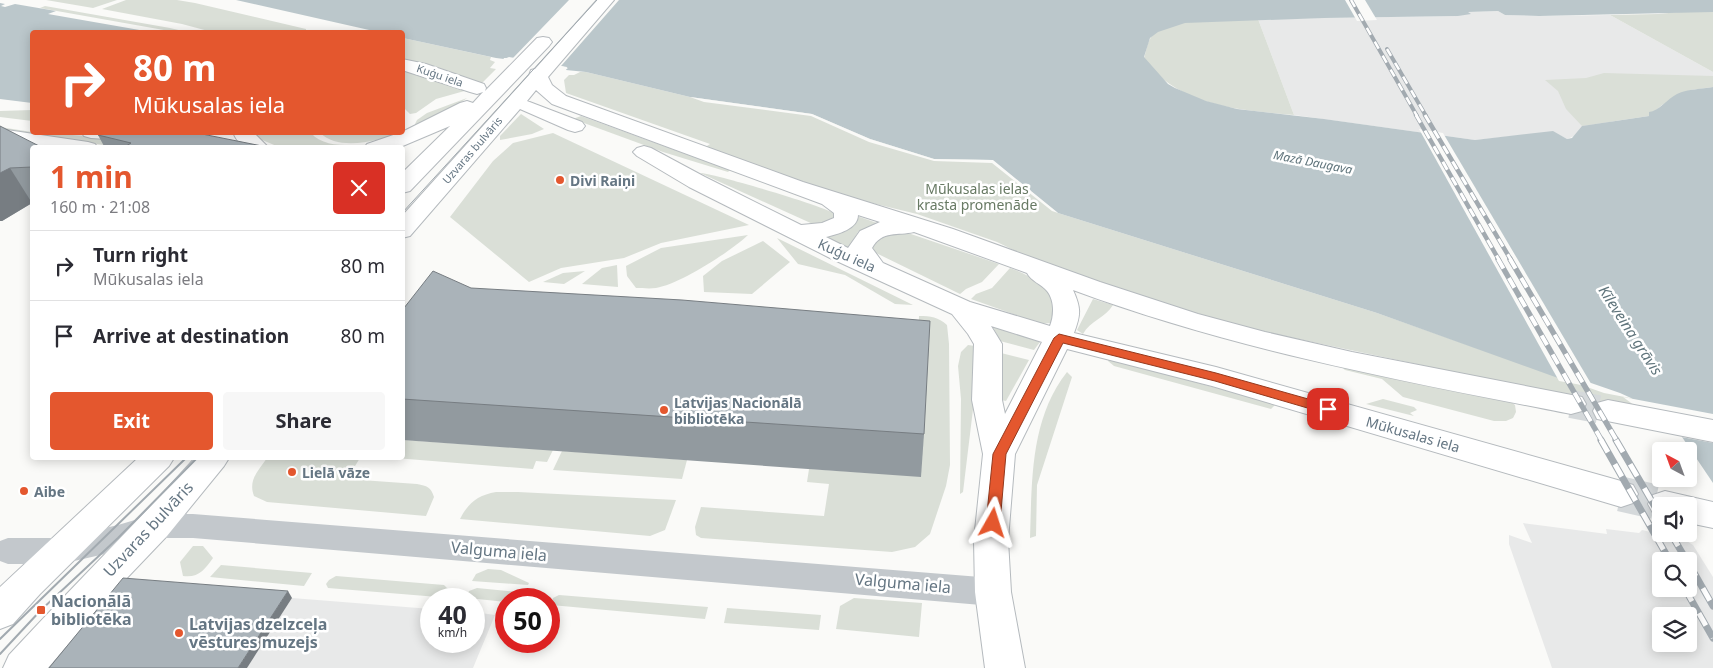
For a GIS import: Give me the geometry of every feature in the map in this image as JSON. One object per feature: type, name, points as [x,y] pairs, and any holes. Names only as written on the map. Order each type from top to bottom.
[{"type":"main road","points":[[534,70],[606,0]]},
{"type":"main road","points":[[534,70],[552,33]]},
{"type":"main road","name":"Kuģu iela","points":[[405,65],[420,68],[482,94]]},
{"type":"main road","name":"Uzvaras bulvāris","points":[[405,183],[482,94],[534,70]]},
{"type":"main road","name":"Uzvaras bulvāris","points":[[405,226],[534,70]]},
{"type":"main road","name":"Kuģu iela","points":[[534,70],[544,88],[559,100],[830,199],[929,229],[1032,267]]},
{"type":"main road","points":[[384,145],[434,127],[467,107],[482,94]]},
{"type":"main road","name":"Kuģu iela","points":[[528,107],[644,152],[800,194],[830,199]]},
{"type":"main road","points":[[0,122],[30,126]]},
{"type":"main road","points":[[120,145],[148,135]]},
{"type":"main road","points":[[244,135],[245,138],[255,145]]},
{"type":"main road","points":[[0,136],[54,145]]},
{"type":"main road","name":"Kuģu iela","points":[[644,152],[697,182],[798,232],[961,308],[1059,338]]},
{"type":"main road","points":[[798,232],[826,230],[846,221],[846,211],[830,199]]},
{"type":"main road","points":[[873,266],[860,248],[864,239],[875,231],[889,226],[929,229]]},
{"type":"main road","points":[[999,454],[1059,338],[1067,316],[1065,302],[1059,288],[1032,267]]},
{"type":"main road","points":[[1032,267],[1182,319],[1289,347],[1362,364],[1571,404]]},
{"type":"main road","points":[[961,308],[979,329],[988,344],[987,400],[999,454],[991,540],[993,592],[1004,668]]},
{"type":"main road","name":"Mūkusalas iela","points":[[1059,338],[1216,377],[1620,494]]},
{"type":"main road","points":[[1610,411],[1713,431]]},
{"type":"main road","points":[[0,613],[61,551],[156,460]]},
{"type":"main road","name":"Uzvaras bulvāris","points":[[23,668],[91,590],[155,526],[211,460]]},
{"type":"main road","points":[[1697,512],[1713,515]]},
{"type":"street","name":"Valguma iela","points":[[8,551],[61,551],[118,538],[155,526],[225,528],[993,592]]},
{"type":"shaded area","points":[[1498,11],[1505,15],[1610,15],[1713,72],[1713,87],[1690,90],[1567,139],[1553,132],[1475,140],[1294,115],[1258,19],[1458,16],[1467,12]]},
{"type":"shaded area","points":[[1523,523],[1607,534],[1606,529],[1639,533],[1642,530],[1652,532],[1652,542],[1688,542],[1693,545],[1713,577],[1713,668],[1552,668],[1509,544],[1509,535],[1532,543]]},
{"type":"shaded area","points":[[292,598],[420,608],[420,653],[479,653],[473,668],[247,668]]},
{"type":"shaded area","points":[[485,614],[495,615],[485,639]]},
{"type":"green space","points":[[46,0],[117,0],[93,8]]},
{"type":"green space","points":[[126,0],[177,0],[306,30],[204,30],[102,9]]},
{"type":"green space","points":[[45,6],[178,30],[164,30],[40,8]]},
{"type":"green space","points":[[1690,11],[1713,12],[1713,72],[1610,15],[1658,14]]},
{"type":"green space","points":[[1258,19],[1294,115],[1232,108],[1192,96],[1174,87],[1158,74],[1144,58],[1150,39],[1157,32],[1169,26],[1200,21]]},
{"type":"green space","points":[[405,38],[491,57],[490,60],[495,62],[490,68],[496,69],[481,84],[431,66],[405,60]]},
{"type":"green space","points":[[405,70],[433,77],[431,81],[439,81],[468,90],[436,99],[416,113],[410,114],[405,109]]},
{"type":"green space","name":"Mūkusalas ielas krasta promenāde","points":[[580,72],[690,97],[812,114],[870,139],[934,159],[993,160],[1058,213],[1377,313],[1604,393],[1713,414],[1713,422],[1553,393],[1232,325],[1157,302],[1042,264],[997,242],[917,214],[851,198],[704,148],[710,144],[566,93],[564,80],[569,75]]},
{"type":"green space","points":[[1604,73],[1713,76],[1713,87],[1690,90],[1662,105],[1649,116],[1582,126],[1566,109],[1558,91],[1545,80],[1586,78]]},
{"type":"green space","points":[[467,98],[450,110],[415,127],[417,120],[427,113]]},
{"type":"green space","points":[[30,110],[30,121],[0,117],[0,111]]},
{"type":"green space","points":[[521,114],[544,129],[532,134],[500,140],[500,136]]},
{"type":"green space","points":[[581,116],[730,170],[728,172],[663,152],[573,119]]},
{"type":"green space","points":[[0,127],[30,132],[30,134],[0,130]]},
{"type":"green space","points":[[553,133],[749,225],[661,243],[624,258],[561,268],[529,282],[450,217],[493,161],[513,143]]},
{"type":"green space","points":[[35,135],[113,138],[104,145]]},
{"type":"green space","points":[[254,135],[313,135],[322,141],[342,145],[274,145]]},
{"type":"green space","points":[[323,135],[395,135],[360,143],[338,142]]},
{"type":"green space","points":[[700,173],[770,191],[837,215],[834,221],[815,225]]},
{"type":"green space","points":[[857,216],[877,223],[858,232],[848,248],[826,237],[846,231]]},
{"type":"green space","points":[[908,233],[999,264],[982,282],[966,289],[960,294],[874,252],[871,245],[887,234]]},
{"type":"green space","points":[[748,235],[729,250],[691,274],[666,285],[653,288],[636,288],[627,276],[626,266],[661,248]]},
{"type":"green space","points":[[777,238],[913,305],[895,304],[845,275],[798,264]]},
{"type":"green space","points":[[763,241],[790,262],[752,294],[704,292],[703,276],[722,261]]},
{"type":"green space","points":[[617,265],[618,287],[582,284],[602,268]]},
{"type":"green space","points":[[1010,268],[1038,282],[1051,296],[1055,304],[1050,323],[1041,324],[971,299],[976,294],[992,288]]},
{"type":"green space","points":[[585,271],[564,284],[543,282],[563,273]]},
{"type":"green space","points":[[1093,299],[1113,305],[1083,334],[1077,330]]},
{"type":"green space","points":[[919,316],[941,320],[947,325],[949,344],[950,465],[946,486],[930,534],[915,547],[892,552],[701,538],[696,535],[695,527],[701,507],[824,516],[829,484],[807,482],[809,469],[921,476],[917,361]]},
{"type":"green space","points":[[993,327],[1040,342],[1034,350],[1000,341]]},
{"type":"green space","points":[[968,345],[975,346],[974,401],[963,492],[960,494],[961,399],[958,366],[961,352]]},
{"type":"green space","points":[[1001,353],[1029,360],[1006,401],[1001,400]]},
{"type":"green space","points":[[1109,359],[1276,404],[1271,409],[1114,366],[1108,361]]},
{"type":"green space","points":[[1342,367],[1507,399],[1515,405],[1516,412],[1513,418],[1506,421],[1494,421],[1403,397],[1382,379],[1345,370]]},
{"type":"green space","points":[[1067,372],[1072,377],[1037,485],[1036,536],[1030,538],[1035,451],[1046,410],[1055,390]]},
{"type":"green space","points":[[1383,399],[1414,407],[1417,410],[1410,413],[1414,416],[1366,404]]},
{"type":"green space","points":[[405,440],[553,450],[547,462],[536,461],[533,469],[405,459]]},
{"type":"green space","points":[[562,451],[687,460],[682,479],[553,470]]},
{"type":"green space","points":[[266,460],[359,460],[347,479],[423,485],[431,491],[434,497],[426,516],[267,502],[254,496],[252,490],[253,480]]},
{"type":"green space","points":[[496,492],[676,500],[665,530],[650,536],[460,519],[466,508],[474,501],[484,495]]},
{"type":"green space","points":[[193,546],[203,546],[213,558],[197,574],[183,576],[180,562]]},
{"type":"green space","points":[[221,565],[312,573],[304,586],[210,577]]},
{"type":"green space","points":[[488,569],[501,570],[529,583],[528,585],[472,581],[476,574]]},
{"type":"green space","points":[[336,576],[444,585],[447,588],[420,588],[420,596],[328,588],[326,584]]},
{"type":"green space","points":[[485,589],[495,590],[495,601],[485,600]]},
{"type":"green space","points":[[560,595],[708,607],[705,619],[560,606]]},
{"type":"green space","points":[[854,598],[922,603],[919,637],[836,629],[840,606]]},
{"type":"green space","points":[[727,608],[821,615],[819,630],[724,623]]},
{"type":"water","points":[[236,0],[1713,0],[1713,12],[1539,16],[1505,15],[1498,11],[1468,12],[1471,14],[1458,16],[1185,23],[1158,32],[1150,38],[1144,57],[1168,84],[1175,88],[1206,101],[1237,109],[1475,140],[1553,131],[1567,139],[1572,138],[1582,126],[1649,116],[1649,112],[1681,92],[1713,87],[1713,483],[1698,461],[1698,442],[1685,442],[1682,437],[1631,398],[1620,393],[1591,383],[1558,378],[1377,313],[1058,213],[992,160],[934,159],[870,139],[812,114],[690,97],[586,72],[566,70],[567,67],[509,57],[504,59],[496,58],[405,38],[405,30],[369,30]]},
{"type":"water","points":[[0,3],[5,4],[1,6],[5,7],[15,4],[56,11],[48,14],[140,30],[30,30],[30,103],[0,99]]},
{"type":"pier","points":[[569,0],[619,0],[561,66],[568,68],[564,71],[564,69],[509,60],[502,62],[504,58],[513,58]]},
{"type":"pier","points":[[1345,0],[1365,0],[1377,20],[1357,21]]},
{"type":"pier","points":[[690,97],[812,114],[870,139],[934,159],[993,160],[1058,213],[1052,211],[992,163],[934,161],[869,142],[811,116],[704,102]]},
{"type":"pier","points":[[1419,129],[1443,133],[1593,387],[1559,381]]},
{"type":"pier","points":[[1623,397],[1713,414],[1713,443],[1676,436]]},
{"type":"building","points":[[0,126],[37,145],[30,145],[30,167],[10,168],[0,173]]},
{"type":"building","points":[[98,135],[207,135],[257,145],[128,145],[131,143]]},
{"type":"building","name":"Latvijas Nacionālā bibliotēka","points":[[433,271],[471,288],[682,300],[930,321],[924,434],[405,399],[405,307]]},
{"type":"building","name":"Latvijas dzelzceļa vēstures muzejs","points":[[123,578],[288,591],[238,668],[49,668]]},
{"type":"tunnel","points":[[1571,404],[1608,411]]},
{"type":"tunnel","points":[[1621,494],[1652,501]]},
{"type":"tram line","points":[[405,210],[597,0]]},
{"type":"tram line","points":[[0,639],[184,460]]},
{"type":"tram line","points":[[0,654],[41,610],[118,538],[195,460]]},
{"type":"railway","points":[[1351,0],[1417,116]]},
{"type":"railway","points":[[1387,49],[1426,116]]},
{"type":"railway","points":[[1416,115],[1499,260]]},
{"type":"railway","points":[[1425,115],[1511,260]]},
{"type":"railway","points":[[1498,259],[1602,441]]},
{"type":"railway","points":[[1510,259],[1617,441]]},
{"type":"railway","points":[[1601,440],[1665,552]]},
{"type":"railway","points":[[1616,440],[1652,502]]},
{"type":"railway","points":[[1676,542],[1682,552]]},
{"type":"railway","points":[[1697,578],[1713,606]]},
{"type":"railway","points":[[1690,597],[1713,638]]},
{"type":"place","name":"Divi Raiņi","points":[[560,180]]},
{"type":"place","name":"Latvijas Nacionālā bibliotēka","points":[[664,410]]},
{"type":"place","name":"Lielā vāze","points":[[292,472]]},
{"type":"place","name":"Aibe","points":[[24,491]]},
{"type":"place","name":"Nacionālā bibliotēka","points":[[41,610]]},
{"type":"place","name":"Latvijas dzelzceļa vēstures muzejs","points":[[179,633]]},
{"type":"route","points":[[993,523],[999,454],[1059,338],[1216,377],[1328,409]]},
{"type":"water label","name":"Mazā Daugava","points":[[1313,162]]},
{"type":"water label","name":"Kīleveina grāvis","points":[[1631,330]]}]
